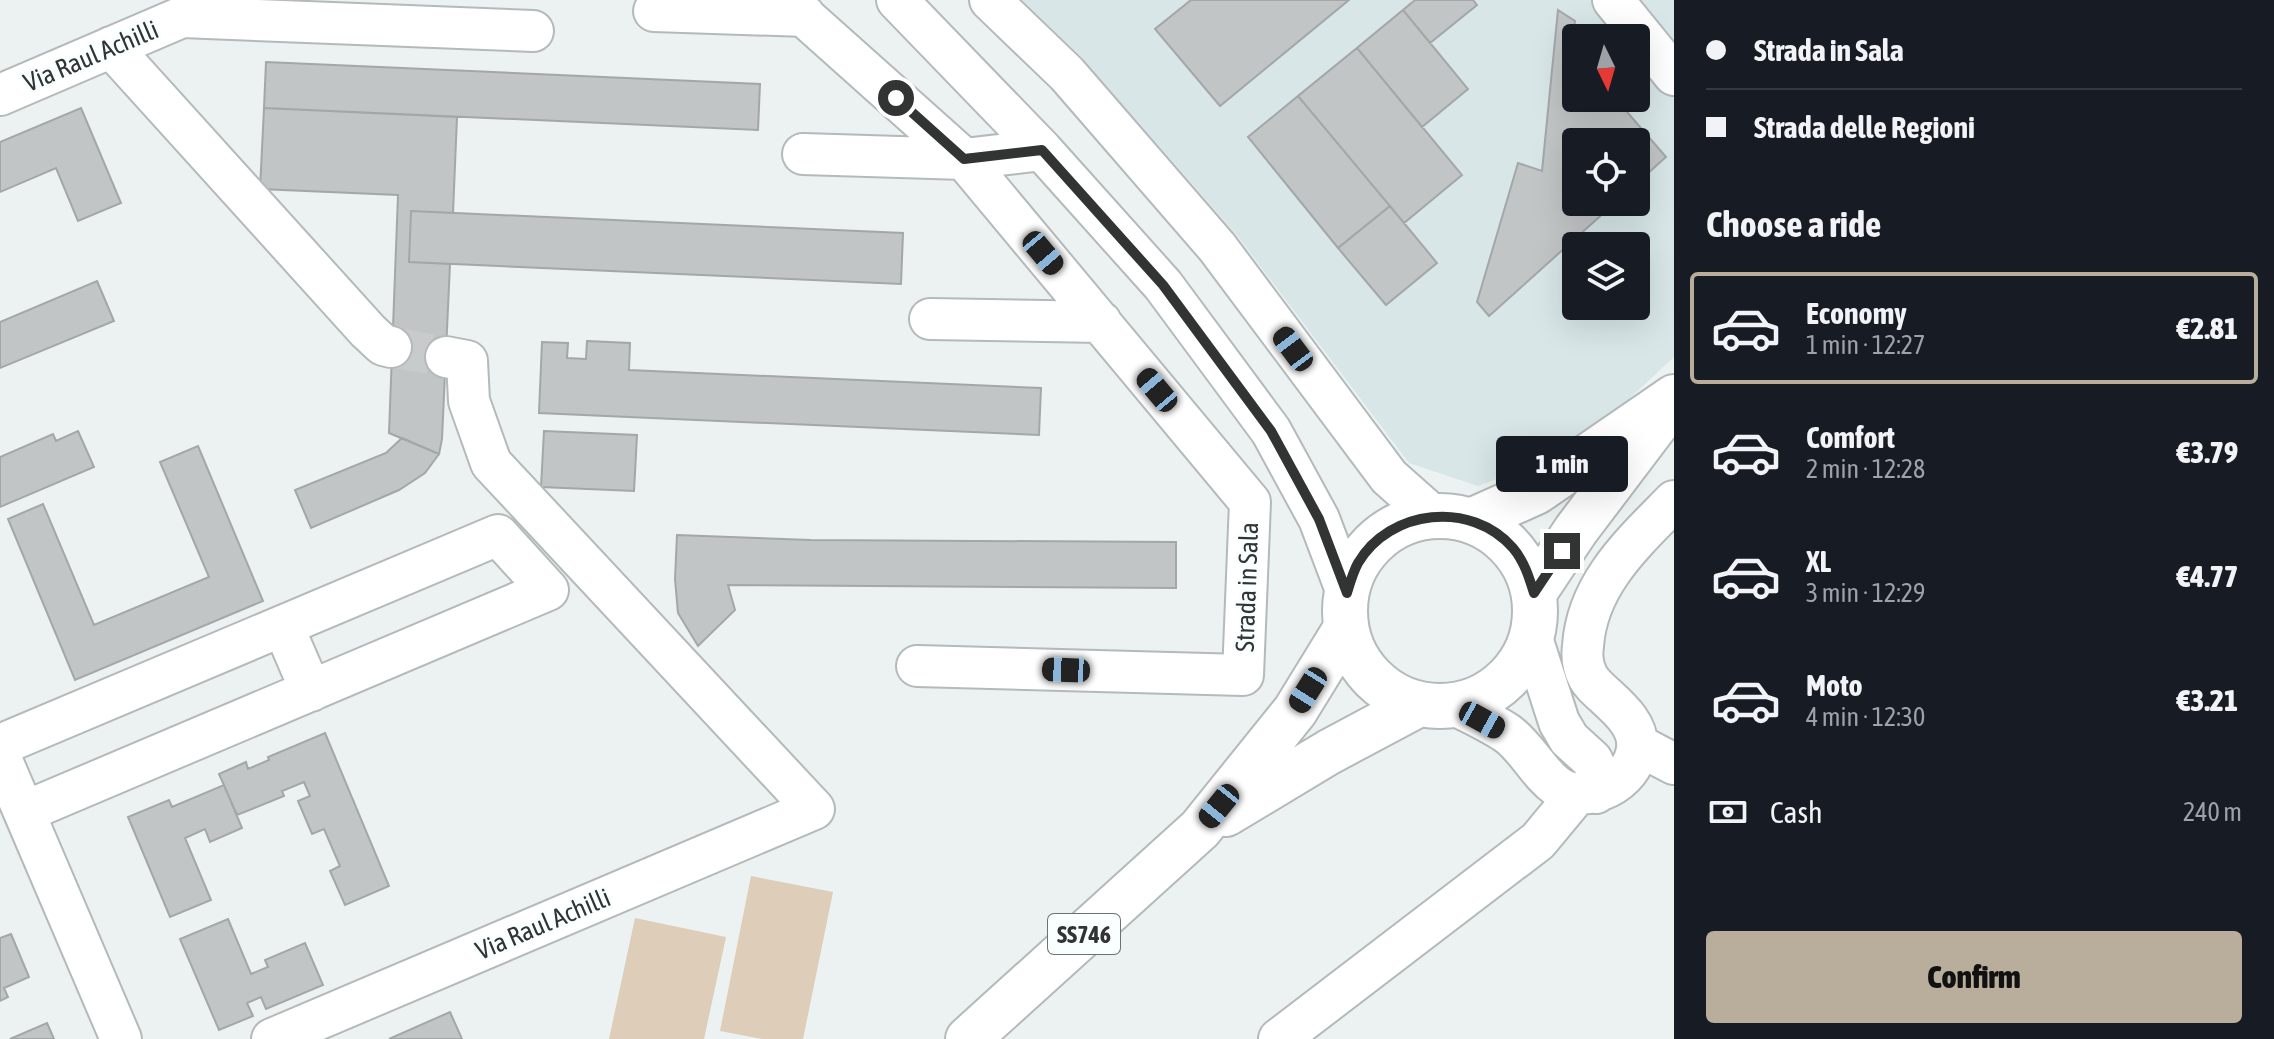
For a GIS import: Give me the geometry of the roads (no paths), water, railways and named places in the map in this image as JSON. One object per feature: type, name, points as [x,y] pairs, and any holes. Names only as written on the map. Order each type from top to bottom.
[{"type":"main road","name":"SS746","points":[[968,1039],[1200,829],[1295,711],[1346,610],[1357,564],[1377,540],[1403,523],[1502,509],[1536,492],[1674,399]]},
{"type":"main road","name":"SS746","points":[[1534,593],[1576,530],[1674,399]]},
{"type":"main road","name":"SS746","points":[[1200,829],[1329,752],[1437,704],[1480,697],[1503,682],[1521,662],[1532,638],[1536,615],[1534,593],[1526,569],[1512,548],[1494,532],[1452,518]]},
{"type":"main road","points":[[1346,610],[1355,654],[1371,677],[1393,693],[1437,704]]},
{"type":"street","points":[[897,0],[1042,150],[1163,285],[1271,431],[1319,519],[1346,610]]},
{"type":"street","points":[[990,0],[1067,74],[1217,247],[1389,477],[1452,518]]},
{"type":"street","points":[[1613,0],[1674,75]]},
{"type":"street","name":"Strada in Sala","points":[[654,11],[796,8],[964,159],[1250,502],[1243,675],[917,666]]},
{"type":"street","name":"Via Raul Achilli","points":[[0,95],[182,17],[533,31]]},
{"type":"street","points":[[111,47],[368,331],[383,345],[391,347]]},
{"type":"street","points":[[964,159],[979,85]]},
{"type":"street","points":[[803,154],[964,159],[1042,150]]},
{"type":"street","points":[[930,319],[1101,322]]},
{"type":"street","name":"Via Raul Achilli","points":[[272,1039],[814,809],[491,463],[469,401],[467,361],[446,357]]},
{"type":"street","points":[[1437,704],[1509,735],[1558,786],[1586,794],[1618,780],[1635,762],[1659,755],[1620,710],[1590,682],[1581,659],[1584,629],[1596,594],[1621,555],[1674,501]]},
{"type":"street","points":[[0,745],[498,535],[548,590],[24,812]]},
{"type":"street","points":[[283,626],[311,691]]},
{"type":"street","points":[[1279,1039],[1538,841],[1586,794],[1599,775],[1592,760],[1569,739],[1559,722],[1532,638]]},
{"type":"street","points":[[1569,739],[1588,731],[1601,717],[1620,710]]},
{"type":"street","points":[[0,756],[121,1039]]},
{"type":"tunnel","points":[[391,347],[446,357]]}]
